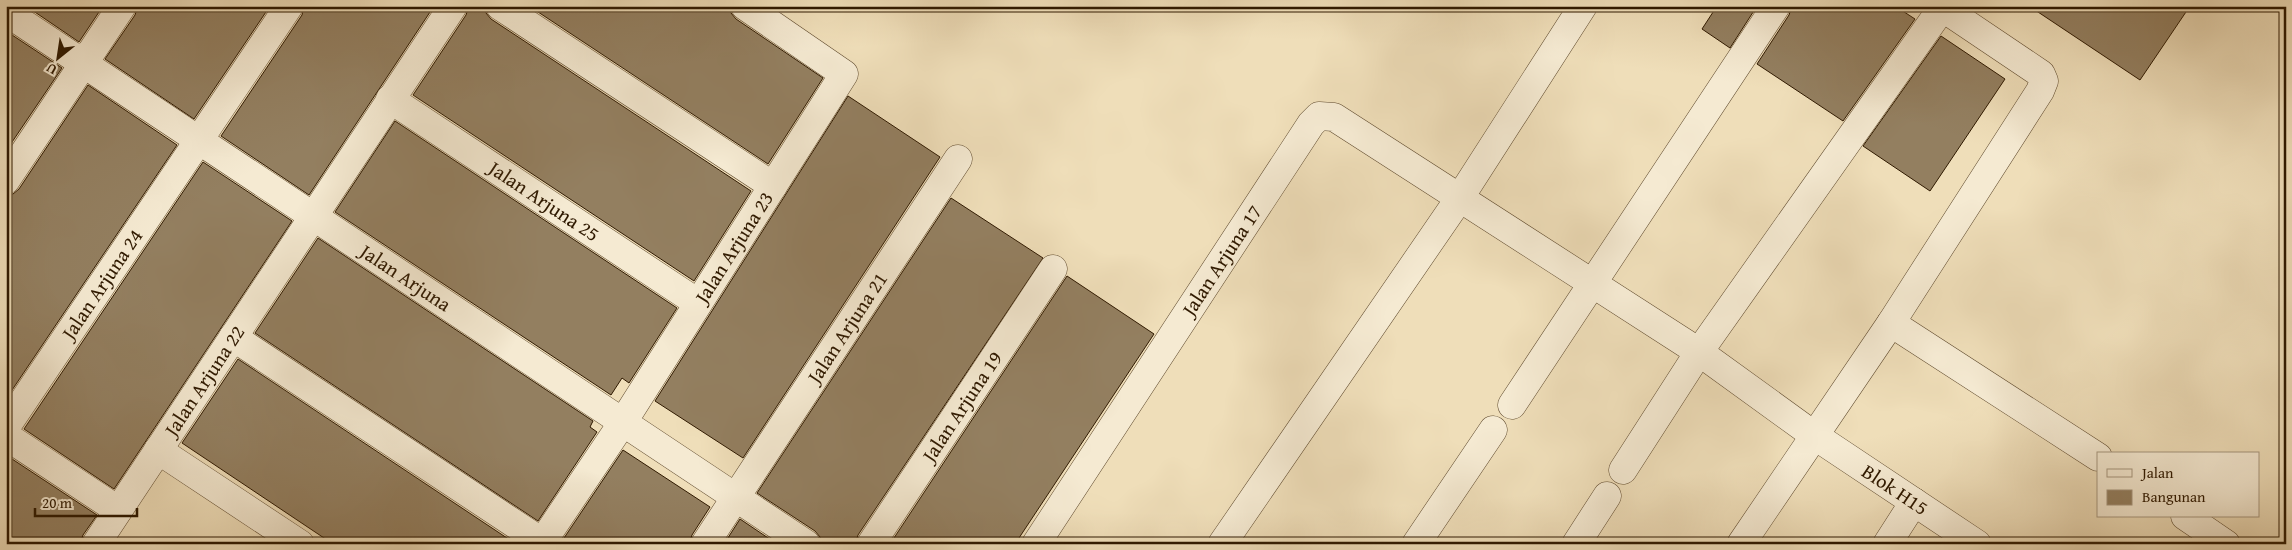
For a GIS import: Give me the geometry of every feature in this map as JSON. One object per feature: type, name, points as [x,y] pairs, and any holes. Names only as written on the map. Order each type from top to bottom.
[{"type":"street","points":[[6,180],[122,6]]},
{"type":"street","name":"Jalan Arjuna 24","points":[[6,426],[289,6]]},
{"type":"street","name":"Jalan Arjuna 22","points":[[96,544],[453,6]]},
{"type":"street","points":[[500,6],[773,186]]},
{"type":"street","name":"Jalan Arjuna 23","points":[[542,543],[623,422],[844,74],[745,6]]},
{"type":"street","points":[[1222,544],[1459,199],[1583,6]]},
{"type":"street","points":[[1512,405],[1776,6]]},
{"type":"street","points":[[1623,470],[1699,352],[1941,7],[2040,74],[2044,81],[2040,91],[1891,323],[1741,544]]},
{"type":"street","name":"Jalan Arjuna","points":[[6,12],[806,544]]},
{"type":"street","name":"Jalan Arjuna 25","points":[[390,99],[698,303]]},
{"type":"street","name":"Jalan Arjuna 17","points":[[1036,544],[1311,124],[1319,116],[1334,117],[1459,199]]},
{"type":"street","name":"Jalan Arjuna 21","points":[[705,544],[958,159]]},
{"type":"street","name":"Blok H15","points":[[1459,199],[1592,282],[1699,352],[1815,436],[1977,544]]},
{"type":"street","name":"Jalan Arjuna 19","points":[[871,544],[1053,269]]},
{"type":"street","points":[[1891,323],[2097,457]]},
{"type":"street","points":[[233,336],[542,543]]},
{"type":"street","points":[[1416,544],[1493,430]]},
{"type":"street","points":[[6,436],[118,510]]},
{"type":"street","points":[[158,450],[300,544]]},
{"type":"street","points":[[1576,544],[1608,496]]},
{"type":"street","points":[[1887,544],[1914,502]]},
{"type":"street","points":[[2188,518],[2226,544]]},
{"type":"building","points":[[26,6],[103,6],[79,42]]},
{"type":"building","points":[[138,6],[270,6],[194,119],[105,59],[135,15]]},
{"type":"building","points":[[304,6],[434,6],[309,195],[221,136],[302,15]]},
{"type":"building","points":[[469,6],[485,6],[486,13],[491,19],[751,191],[694,281],[413,95],[466,15]]},
{"type":"building","points":[[529,6],[730,6],[731,13],[736,19],[823,78],[768,164]]},
{"type":"building","points":[[1717,6],[1757,6],[1730,48],[1702,29]]},
{"type":"building","points":[[1792,6],[1895,6],[1915,19],[1843,121],[1757,64],[1789,15]]},
{"type":"building","points":[[2029,6],[2190,6],[2140,80]]},
{"type":"building","points":[[6,31],[62,68],[6,151]]},
{"type":"building","points":[[1941,36],[2005,79],[1930,191],[1863,146]]},
{"type":"building","points":[[88,85],[177,145],[6,399],[6,195],[13,194],[19,189]]},
{"type":"building","points":[[848,96],[940,157],[743,458],[655,401]]},
{"type":"building","points":[[395,121],[677,308],[629,383],[622,378],[611,395],[335,212]]},
{"type":"building","points":[[203,162],[292,221],[114,489],[24,429]]},
{"type":"building","points":[[951,198],[1043,258],[858,535],[855,544],[821,544],[820,537],[815,531],[757,493]]},
{"type":"building","points":[[318,238],[593,421],[590,427],[597,432],[538,521],[255,333]]},
{"type":"building","points":[[1067,276],[1154,334],[1015,544],[890,544]]},
{"type":"building","points":[[238,359],[516,544],[333,544],[182,443]]},
{"type":"building","points":[[623,450],[710,507],[692,535],[689,544],[560,544]]},
{"type":"building","points":[[6,455],[97,515],[83,535],[80,544],[6,544]]},
{"type":"building","points":[[740,519],[777,544],[724,544]]}]
